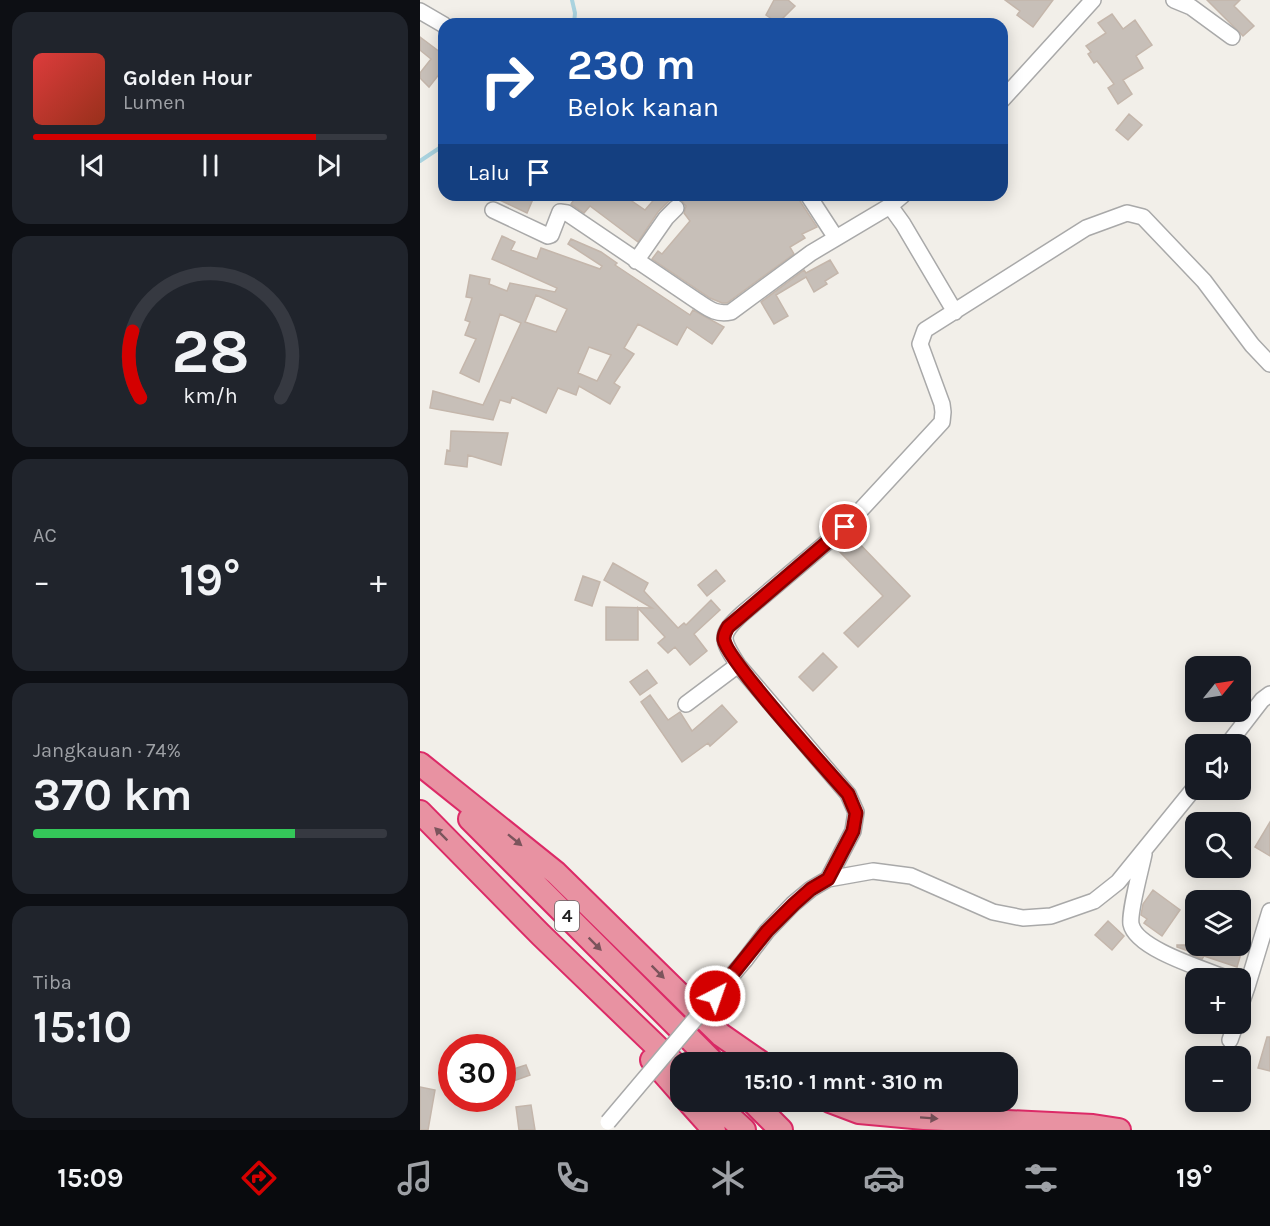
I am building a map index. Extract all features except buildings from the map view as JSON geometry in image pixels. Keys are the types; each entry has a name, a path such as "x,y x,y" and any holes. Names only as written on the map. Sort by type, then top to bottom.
{"highway":[{"path":"420,764 556,873 721,1035 746,1052"},
{"name":"4","path":"420,770 703,1052"},
{"name":"4","path":"420,812 541,935 670,1059"},
{"path":"541,935 670,1081"},
{"path":"698,1112 714,1130"},
{"path":"725,1112 744,1130"},
{"path":"763,1112 781,1130"},
{"path":"859,1112 924,1118 1094,1126 1119,1130"}],"street":[{"path":"1008,93 1093,0"},
{"path":"1174,0 1191,7 1232,37"},
{"path":"420,11 438,22"},
{"path":"812,201 836,238"},
{"path":"493,210 548,236 551,235 557,216 562,212 717,314 723,314 730,312 811,253 896,201"},
{"path":"890,206 955,312"},
{"path":"636,261 666,218 676,208"},
{"path":"828,879 853,831 856,813 848,794 738,665 724,640 724,634 728,627 845,527 942,422 942,404 920,344 925,330 1086,228 1127,213 1143,217 1204,281 1252,345 1270,364"},
{"path":"686,704 738,665"},
{"path":"1236,734 1262,700 1270,694"},
{"path":"606,1126 746,960 767,931 811,889 828,879 873,871 911,876 993,912 1023,918 1051,915 1094,901 1118,882 1185,800"},
{"path":"1144,851 1131,918 1136,934 1143,942 1158,950 1202,968"},
{"path":"1250,968 1270,911"},
{"path":"1230,1040 1232,1034"}],"waterway":[{"path":"572,0 575,18"},
{"path":"420,161 438,149"}],"route":[{"path":"715,996 767,931 811,889 828,879 853,831 856,813 848,794 738,665 724,640 728,627 845,527"}]}
